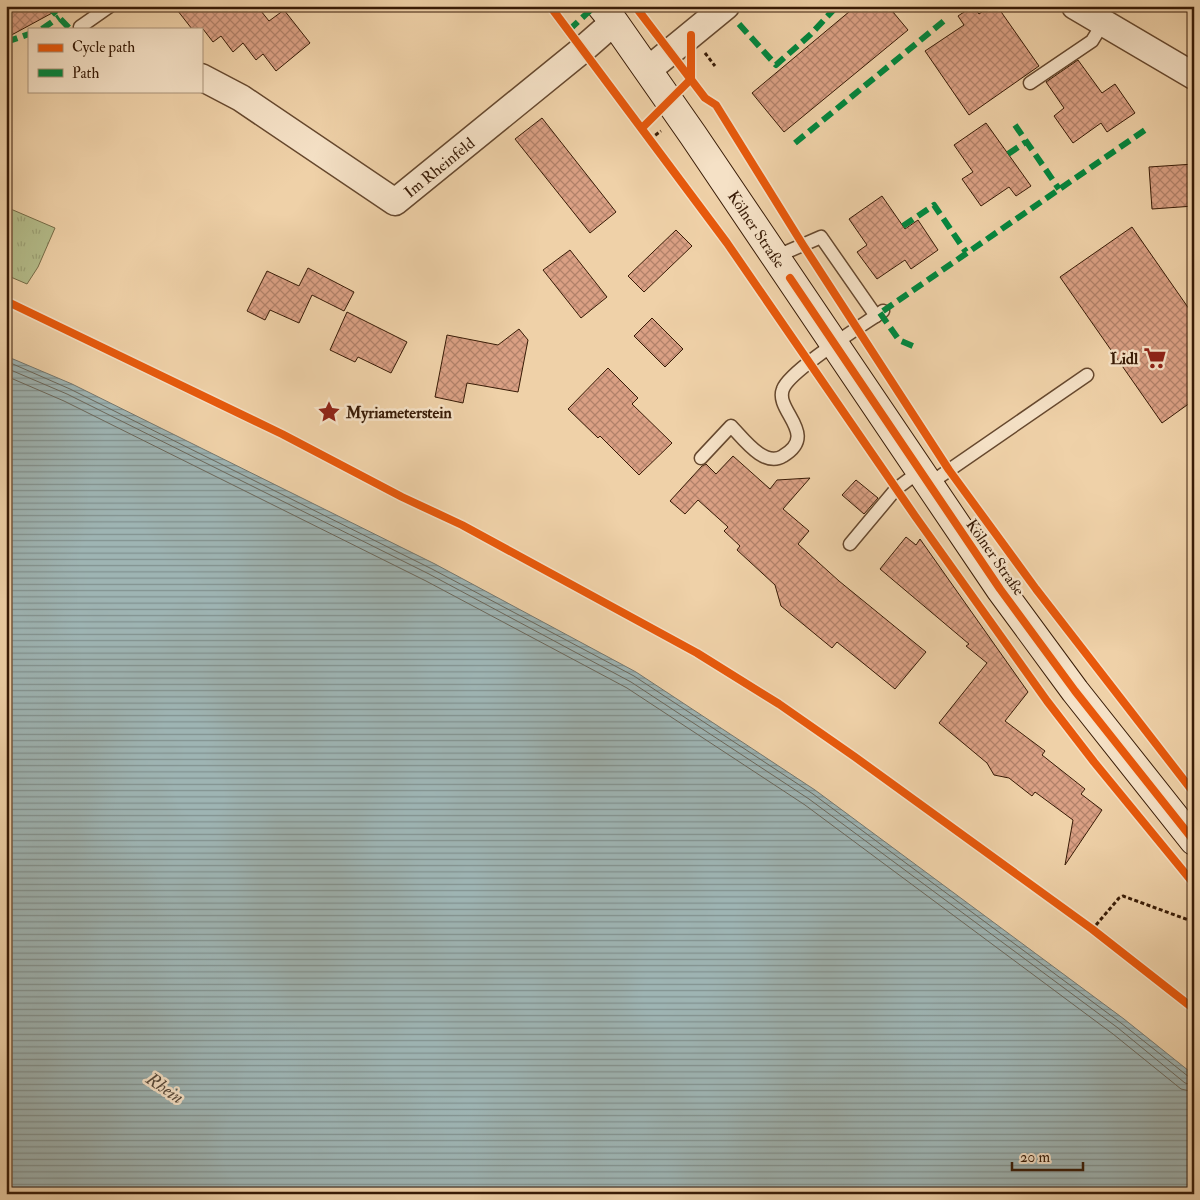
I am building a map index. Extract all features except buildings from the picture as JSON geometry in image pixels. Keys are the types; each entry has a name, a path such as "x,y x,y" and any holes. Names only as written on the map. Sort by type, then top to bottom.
{"main road":[{"name":"Kölner Straße","path":"607,14 648,70 1000,589 1075,691 1194,841"}],"street":[{"path":"648,70 726,6"},
{"path":"1076,6 1194,76"},
{"name":"Im Rheinfeld","path":"202,78 241,98 395,202 582,50 607,14"}],"lane":[{"path":"80,26 110,6"},
{"path":"1030,84 1092,41 1103,23"},
{"path":"701,458 731,426 761,455 776,459 791,450 798,436 798,429 782,402 782,389 800,368 879,314 821,237 775,256"},
{"path":"850,544 896,489 925,478 1087,375"}],"path":[{"path":"1096,924 1123,896 1194,922"}],"green space":[{"path":"6,207 55,228 38,267 27,284 6,275"}],"water":[{"name":"Rhein","path":"6,356 72,384 435,564 636,672 815,790 1124,1019 1194,1075 1194,1194 6,1194"}],"marked path":[{"path":"48,6 69,28"},
{"path":"569,30 595,6"},
{"path":"739,24 776,65 811,34 837,6"},
{"path":"43,28 59,17"},
{"path":"795,143 945,20"},
{"path":"6,42 28,34"},
{"path":"1015,125 1059,189"},
{"path":"883,311 1145,130"},
{"path":"1008,154 1026,142"},
{"path":"903,226 934,205 966,252"},
{"path":"880,313 899,340 913,346"}],"cycle path":[{"path":"550,6 727,243 915,516 1047,701 1094,762 1194,884"},
{"path":"635,6 705,98 716,105 803,245 949,470 1036,589 1194,793"},
{"path":"642,128 691,79 691,35"},
{"path":"790,278 1000,589 1075,691 1194,841"},
{"path":"6,301 282,434 402,497 462,525 697,653 779,704 855,757 1092,929 1194,1009"}],"place":[{"name":"Lidl","path":"1155,358"},
{"name":"Myriameterstein","path":"329,412"}]}
